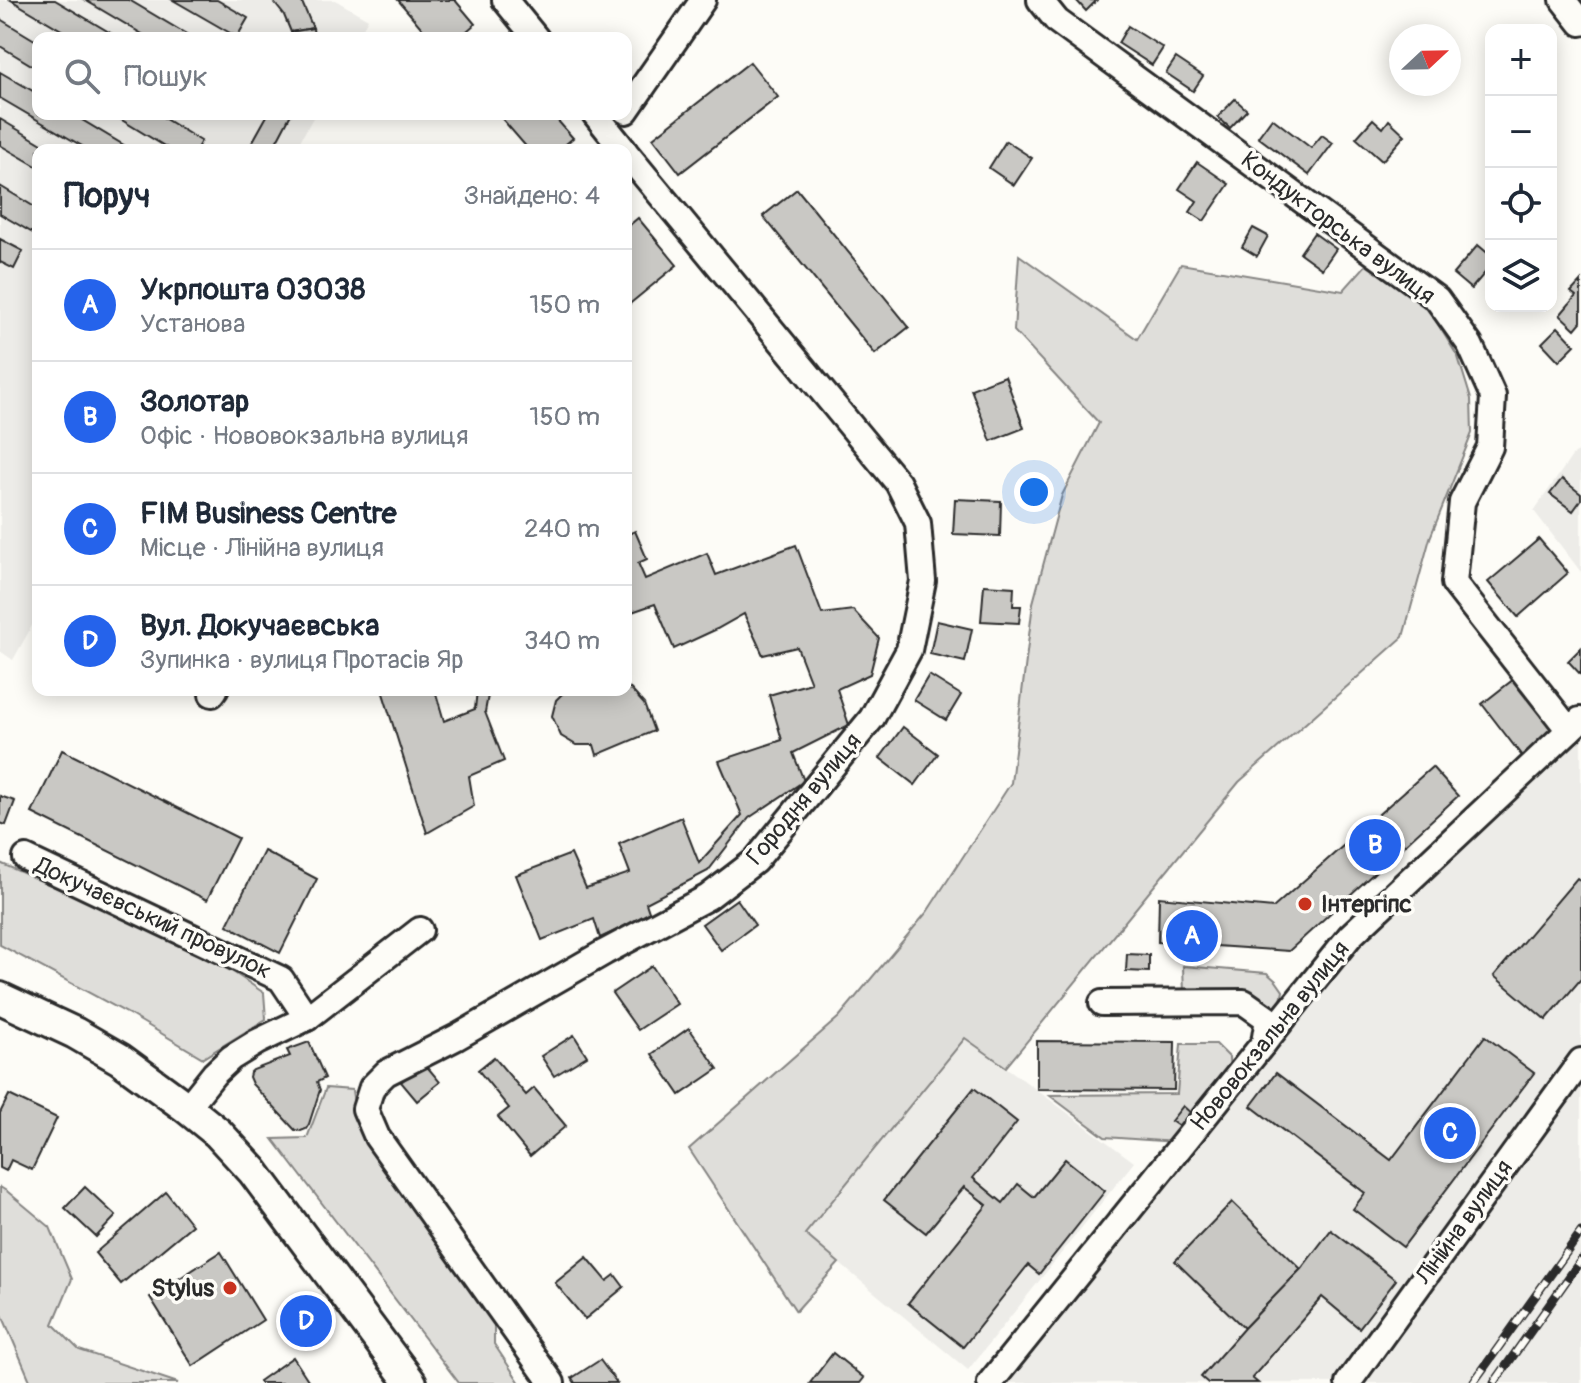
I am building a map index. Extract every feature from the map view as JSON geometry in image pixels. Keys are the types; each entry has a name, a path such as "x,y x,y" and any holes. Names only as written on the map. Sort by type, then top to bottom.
{"main road":[{"path":"0,998 75,1033 120,1059 218,1133 253,1171 411,1383"}],"street":[{"path":"505,0 531,32"},
{"path":"632,113 703,0"},
{"name":"Кондукторська вулиця","path":"1040,0 1057,21 1437,299 1470,345 1493,396 1490,447 1462,502 1454,583 1575,724"},
{"path":"1563,0 1581,23"},
{"name":"Городня вулиця","path":"602,120 618,135"},
{"name":"Городня вулиця","path":"552,1383 377,1137 365,1109 372,1087 386,1073 457,1037 708,897 755,861 872,718 909,650 923,581 918,523 898,483 632,152"},
{"name":"Нововокзальна вулиця","path":"990,1383 1350,936 1575,724"},
{"name":"Докучаєвський провулок","path":"26,858 281,979 307,1018"},
{"path":"187,1108 231,1058 307,1018 420,930"},
{"path":"1102,1003 1244,1002 1268,1019 1264,1043"},
{"name":"Лінійна вулиця","path":"1348,1383 1581,1061"}],"shaded area":[{"path":"0,0 335,0 368,19 360,32 32,32 32,120 312,120 298,144 32,144 32,626 13,660 0,651"},
{"path":"1019,255 1137,339 1181,264 1343,291 1366,265 1428,308 1458,357 1471,399 1472,433 1430,538 1403,637 1239,782 1006,1067 965,1038 805,1234 839,1263 796,1311 689,1149 839,1017 927,912 1011,783 1033,603 1062,495 1099,423 1014,331"},
{"path":"1581,450 1581,572 1534,511 1572,456"},
{"path":"1581,723 1581,1383 1009,1383 1357,949 1521,793"},
{"path":"0,863 202,951 264,993 266,1019 203,1058 0,945"},
{"path":"1183,966 1267,973 1283,991 1281,1001 1275,1009 1184,993"},
{"path":"965,1037 1134,1162 968,1370 804,1234"},
{"path":"1181,1044 1216,1044 1229,1057 1230,1074 1176,1142 1105,1137 1049,1095 1177,1094"},
{"path":"326,1088 352,1090 356,1118 494,1320 494,1344 520,1383 459,1383 273,1139 307,1138"},
{"path":"0,1187 50,1227 72,1279 53,1324 79,1350 178,1383 31,1383 0,1310"}],"building":[{"path":"11,0 55,0 109,32 65,32"},
{"path":"85,0 129,0 183,32 139,32"},
{"path":"173,0 217,0 248,18 240,32 228,32"},
{"path":"272,0 301,0 313,28 291,32 284,15"},
{"path":"398,0 455,0 475,24 466,32 425,32"},
{"path":"1076,0 1097,0 1086,11"},
{"path":"0,19 32,38 32,65 0,46"},
{"path":"1128,26 1163,48 1152,65 1118,43"},
{"path":"313,28 313,32 291,32"},
{"path":"1176,58 1203,76 1193,91 1166,73"},
{"path":"750,62 778,97 680,173 653,138"},
{"path":"0,72 32,91 32,117 0,98"},
{"path":"1235,99 1247,110 1230,128 1218,117"},
{"path":"1272,118 1311,148 1322,135 1333,143 1309,175 1258,137"},
{"path":"0,119 42,144 32,144 32,164 0,145"},
{"path":"1373,119 1383,128 1389,120 1405,135 1382,161 1356,138"},
{"path":"38,120 82,120 122,144 79,144"},
{"path":"122,120 167,120 201,141 199,144 161,144"},
{"path":"265,120 288,120 275,144 251,144"},
{"path":"503,120 557,120 573,138 566,144 524,144"},
{"path":"1006,141 1032,158 1014,185 989,168"},
{"path":"1197,162 1229,184 1204,221 1190,212 1197,201 1179,189"},
{"path":"0,186 32,205 32,233 0,214"},
{"path":"797,189 909,327 875,354 763,216"},
{"path":"638,218 677,265 632,302 632,223"},
{"path":"1253,228 1268,236 1257,256 1242,247"},
{"path":"1314,233 1336,249 1322,269 1300,253"},
{"path":"0,239 23,251 14,269 0,262"},
{"path":"1478,245 1485,251 1485,273 1471,289 1453,274"},
{"path":"1581,281 1581,322 1575,329 1560,315 1576,296 1571,292"},
{"path":"1558,327 1575,345 1559,361 1542,343"},
{"path":"1005,376 1024,428 991,441 971,389"},
{"path":"1562,479 1581,494 1581,500 1573,511 1550,494"},
{"path":"955,499 1001,501 1000,536 953,534"},
{"path":"635,531 647,559 638,563 645,579 707,553 716,575 796,545 822,614 853,610 879,638 870,674 837,689 849,725 793,753 804,781 749,818 708,871 646,903 650,915 600,938 594,919 542,940 516,875 571,854 586,888 630,873 619,844 681,817 699,863 742,815 719,761 782,740 769,695 811,683 797,647 763,655 744,614 674,649 655,604 632,612 632,532"},
{"path":"1539,539 1568,573 1518,617 1488,582"},
{"path":"984,585 1014,587 1013,606 1021,606 1019,623 981,621"},
{"path":"937,621 972,629 965,662 930,654"},
{"path":"1581,648 1581,675 1568,661"},
{"path":"929,675 961,695 946,720 914,700"},
{"path":"1514,679 1554,731 1522,756 1482,704"},
{"path":"632,691 644,704 654,731 597,755 594,745 576,745 561,736 552,716 560,696 632,696"},
{"path":"384,696 437,696 444,721 475,709 476,696 488,696 485,712 504,761 469,776 474,806 427,833"},
{"path":"903,727 938,754 915,785 880,758"},
{"path":"62,750 238,838 207,900 32,813"},
{"path":"1432,767 1458,796 1289,951 1158,942 1159,897 1273,908"},
{"path":"0,796 15,801 6,825 0,823"},
{"path":"264,851 317,879 280,953 227,925"},
{"path":"1577,878 1581,881 1581,979 1546,1020 1494,976"},
{"path":"737,899 755,925 721,950 702,924"},
{"path":"1127,954 1149,955 1149,972 1126,971"},
{"path":"652,966 677,1004 638,1030 612,993"},
{"path":"689,1028 718,1069 680,1095 652,1054"},
{"path":"574,1035 587,1056 554,1076 541,1056"},
{"path":"1485,1036 1534,1073 1403,1247 1353,1209 1365,1193 1251,1106 1276,1073 1391,1160"},
{"path":"1037,1041 1175,1042 1174,1090 1037,1089"},
{"path":"309,1042 325,1078 317,1082 320,1090 309,1124 301,1131 295,1130 249,1077 253,1070 290,1056 287,1050"},
{"path":"494,1057 526,1095 534,1088 566,1126 530,1156 498,1117 509,1108 478,1070"},
{"path":"424,1063 440,1082 417,1101 401,1082"},
{"path":"974,1088 1017,1122 973,1178 1003,1203 1018,1184 1034,1197 1065,1159 1105,1191 1039,1274 1028,1265 963,1347 908,1303 987,1205 964,1187 926,1233 884,1200"},
{"path":"9,1095 57,1118 32,1170 11,1160 6,1171 0,1168 0,1113"},
{"path":"1183,1106 1192,1114 1181,1128 1171,1121"},
{"path":"85,1187 116,1216 96,1237 65,1208"},
{"path":"166,1192 192,1225 121,1284 95,1253"},
{"path":"1232,1202 1301,1269 1244,1328 1175,1261"},
{"path":"1331,1230 1396,1280 1359,1328 1322,1297 1252,1378 1258,1383 1208,1383 1201,1377 1301,1269"},
{"path":"221,1252 263,1320 193,1366 150,1297"},
{"path":"587,1257 607,1281 615,1275 624,1287 585,1319 555,1283"},
{"path":"833,1353 864,1378 860,1383 810,1383"},
{"path":"293,1357 310,1383 260,1383 259,1381"},
{"path":"600,1360 617,1383 575,1383 572,1378"}],"railway":[{"path":"1473,1383 1581,1232"},
{"path":"1494,1383 1581,1260"}],"place":[{"name":"Золотар","path":"1375,845"},
{"name":"Інтергіпс","path":"1305,904"},
{"name":"Укрпошта 03038","path":"1192,936"},
{"name":"FIM Business Centre","path":"1450,1133"},
{"name":"Stylus","path":"230,1288"},
{"name":"Вул. Докучаєвська","path":"306,1321"}]}
